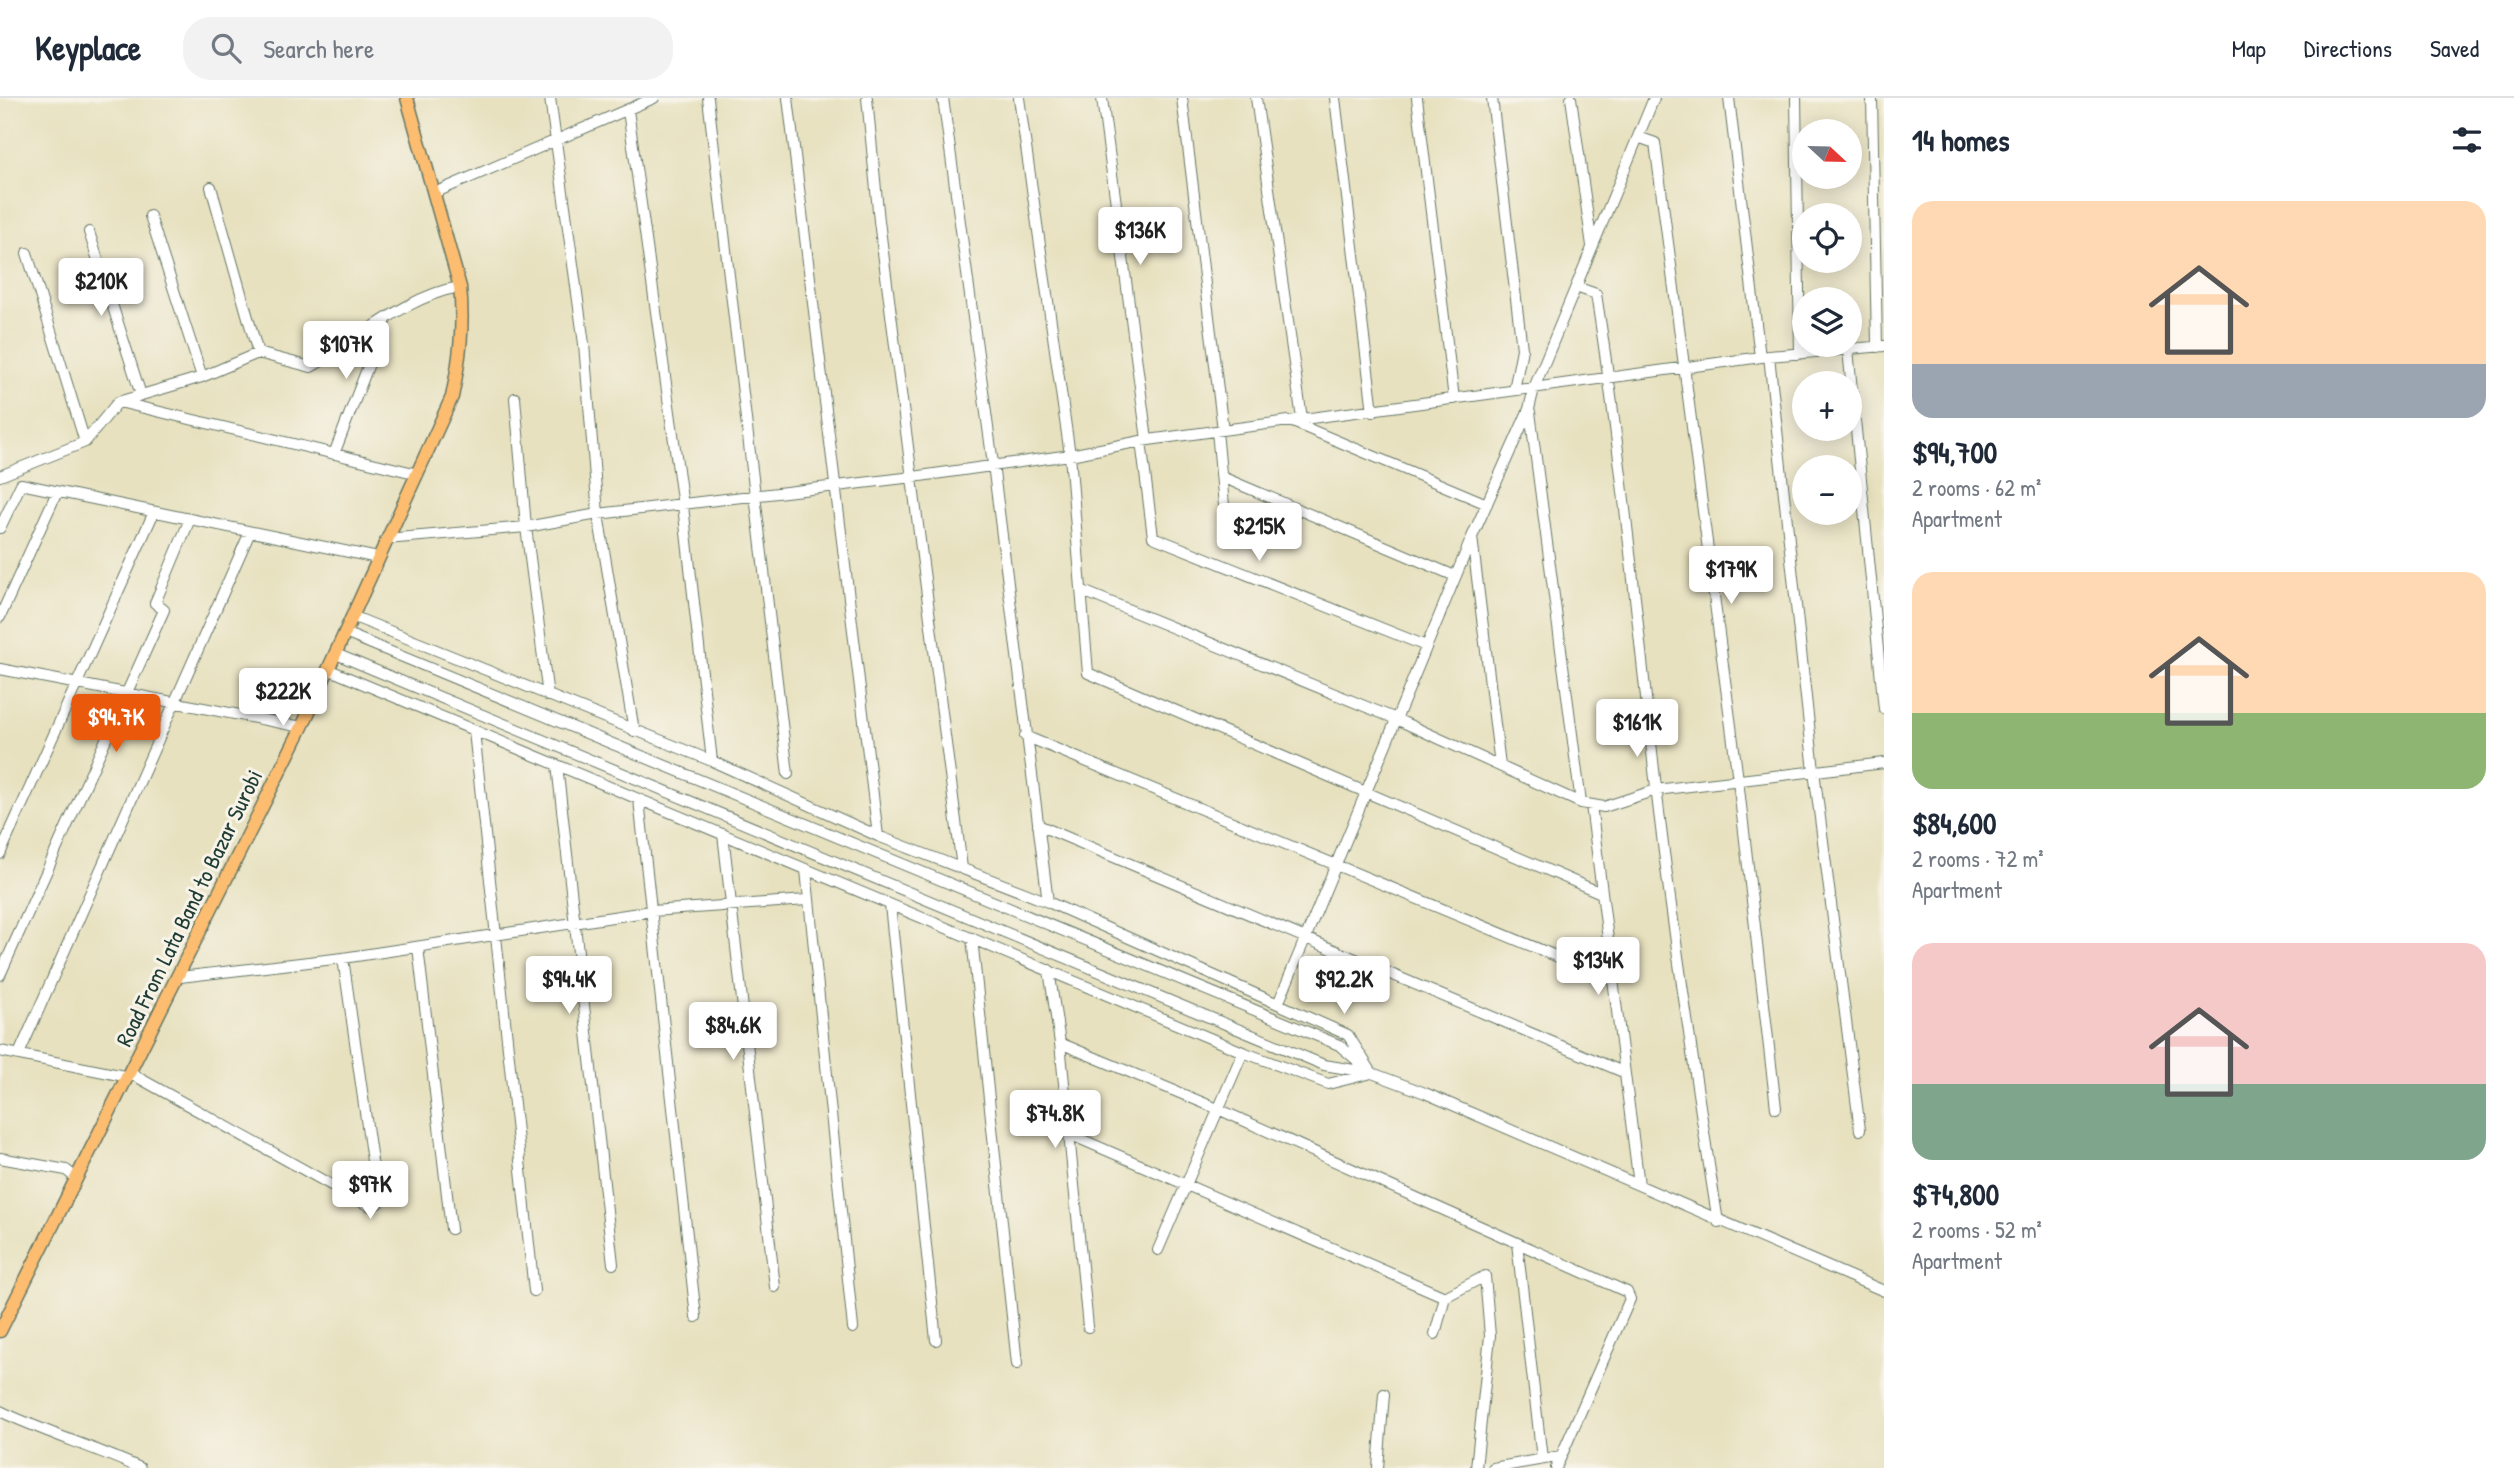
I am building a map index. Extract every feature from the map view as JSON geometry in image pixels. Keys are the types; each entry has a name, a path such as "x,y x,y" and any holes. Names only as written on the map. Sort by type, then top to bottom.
{"main road":[{"name":"Road From Lata Band to Bazar Surobi","path":"0,1331 180,977 330,670 386,539 452,397 460,357 463,313 460,287 407,98"}],"street":[{"path":"550,98 584,344 598,514 634,731"},
{"path":"434,194 654,98"},
{"path":"708,98 788,774"},
{"path":"788,98 878,836"},
{"path":"867,98 879,222 962,867"},
{"path":"943,98 993,464 1025,736 1048,902"},
{"path":"1019,98 1070,455 1088,673 1601,893"},
{"path":"1102,98 1144,440 1153,537 1426,646"},
{"path":"1182,98 1220,430 1225,516"},
{"path":"1256,98 1302,419"},
{"path":"1335,98 1373,412"},
{"path":"1418,98 1454,398"},
{"path":"1492,98 1522,349 1514,390"},
{"path":"1571,98 1592,247"},
{"path":"1278,1004 1455,576 1529,409 1534,388 1654,98"},
{"path":"1729,98 1764,357 1860,1130"},
{"path":"1796,98 1799,287"},
{"path":"1862,349 1881,347 1872,98"},
{"path":"628,110 683,506 712,761"},
{"path":"1872,122 1884,127"},
{"path":"1638,137 1655,144 1738,780 1776,1108"},
{"path":"211,187 258,353"},
{"path":"150,216 202,376"},
{"path":"89,232 141,395"},
{"path":"27,253 85,442"},
{"path":"0,475 85,442 118,402 202,376 258,353 311,368 386,320 445,289 460,287"},
{"path":"1576,287 1596,294 1609,377 1656,790 1690,1047 1718,1222"},
{"path":"334,454 386,320"},
{"path":"386,539 526,527 598,514 913,477 1070,455 1144,440 1373,412 1454,398 1792,355"},
{"path":"1849,357 1884,709"},
{"path":"515,398 526,527 548,696"},
{"path":"118,402 418,474"},
{"path":"1529,409 1601,893 1639,1185"},
{"path":"1289,421 1487,504"},
{"path":"1222,477 1455,576"},
{"path":"0,528 21,484 378,558"},
{"path":"0,617 57,492"},
{"path":"0,854 155,512"},
{"path":"0,975 164,610 155,603 190,519"},
{"path":"19,1054 250,532"},
{"path":"1472,537 1500,765"},
{"path":"1083,591 1396,719 1586,804 1604,807 1656,790 1884,763"},
{"path":"352,616 712,761 878,836 1048,902 1348,1035 1372,1073"},
{"path":"345,633 1339,1045 1372,1073"},
{"path":"337,654 1324,1065 1372,1073 1473,1112 1718,1222 1884,1292"},
{"path":"0,669 302,727"},
{"path":"330,670 1243,1052 1328,1084 1372,1073"},
{"path":"474,731 534,1291"},
{"path":"1025,736 1611,979"},
{"path":"556,765 612,1264"},
{"path":"639,800 696,1317"},
{"path":"1038,825 1623,1072"},
{"path":"723,834 775,1287"},
{"path":"806,870 853,1328"},
{"path":"180,977 343,958 652,911 807,900"},
{"path":"890,905 936,1340"},
{"path":"972,939 1017,1364"},
{"path":"418,947 451,1229"},
{"path":"0,1051 129,1075 370,1206 378,1203 343,958"},
{"path":"1049,970 1060,1042 1088,1327"},
{"path":"1060,1042 1218,1109 1627,1292 1630,1299 1556,1468"},
{"path":"1158,1250 1243,1052"},
{"path":"1069,1134 1186,1182 1445,1297"},
{"path":"0,1158 66,1170 76,1178"},
{"path":"1517,1243 1542,1460"},
{"path":"1435,1334 1445,1297 1485,1276 1488,1280 1490,1336 1476,1468"},
{"path":"1378,1468 1384,1394"},
{"path":"0,1411 119,1464 141,1468"},
{"path":"1493,1468 1561,1456"}]}
